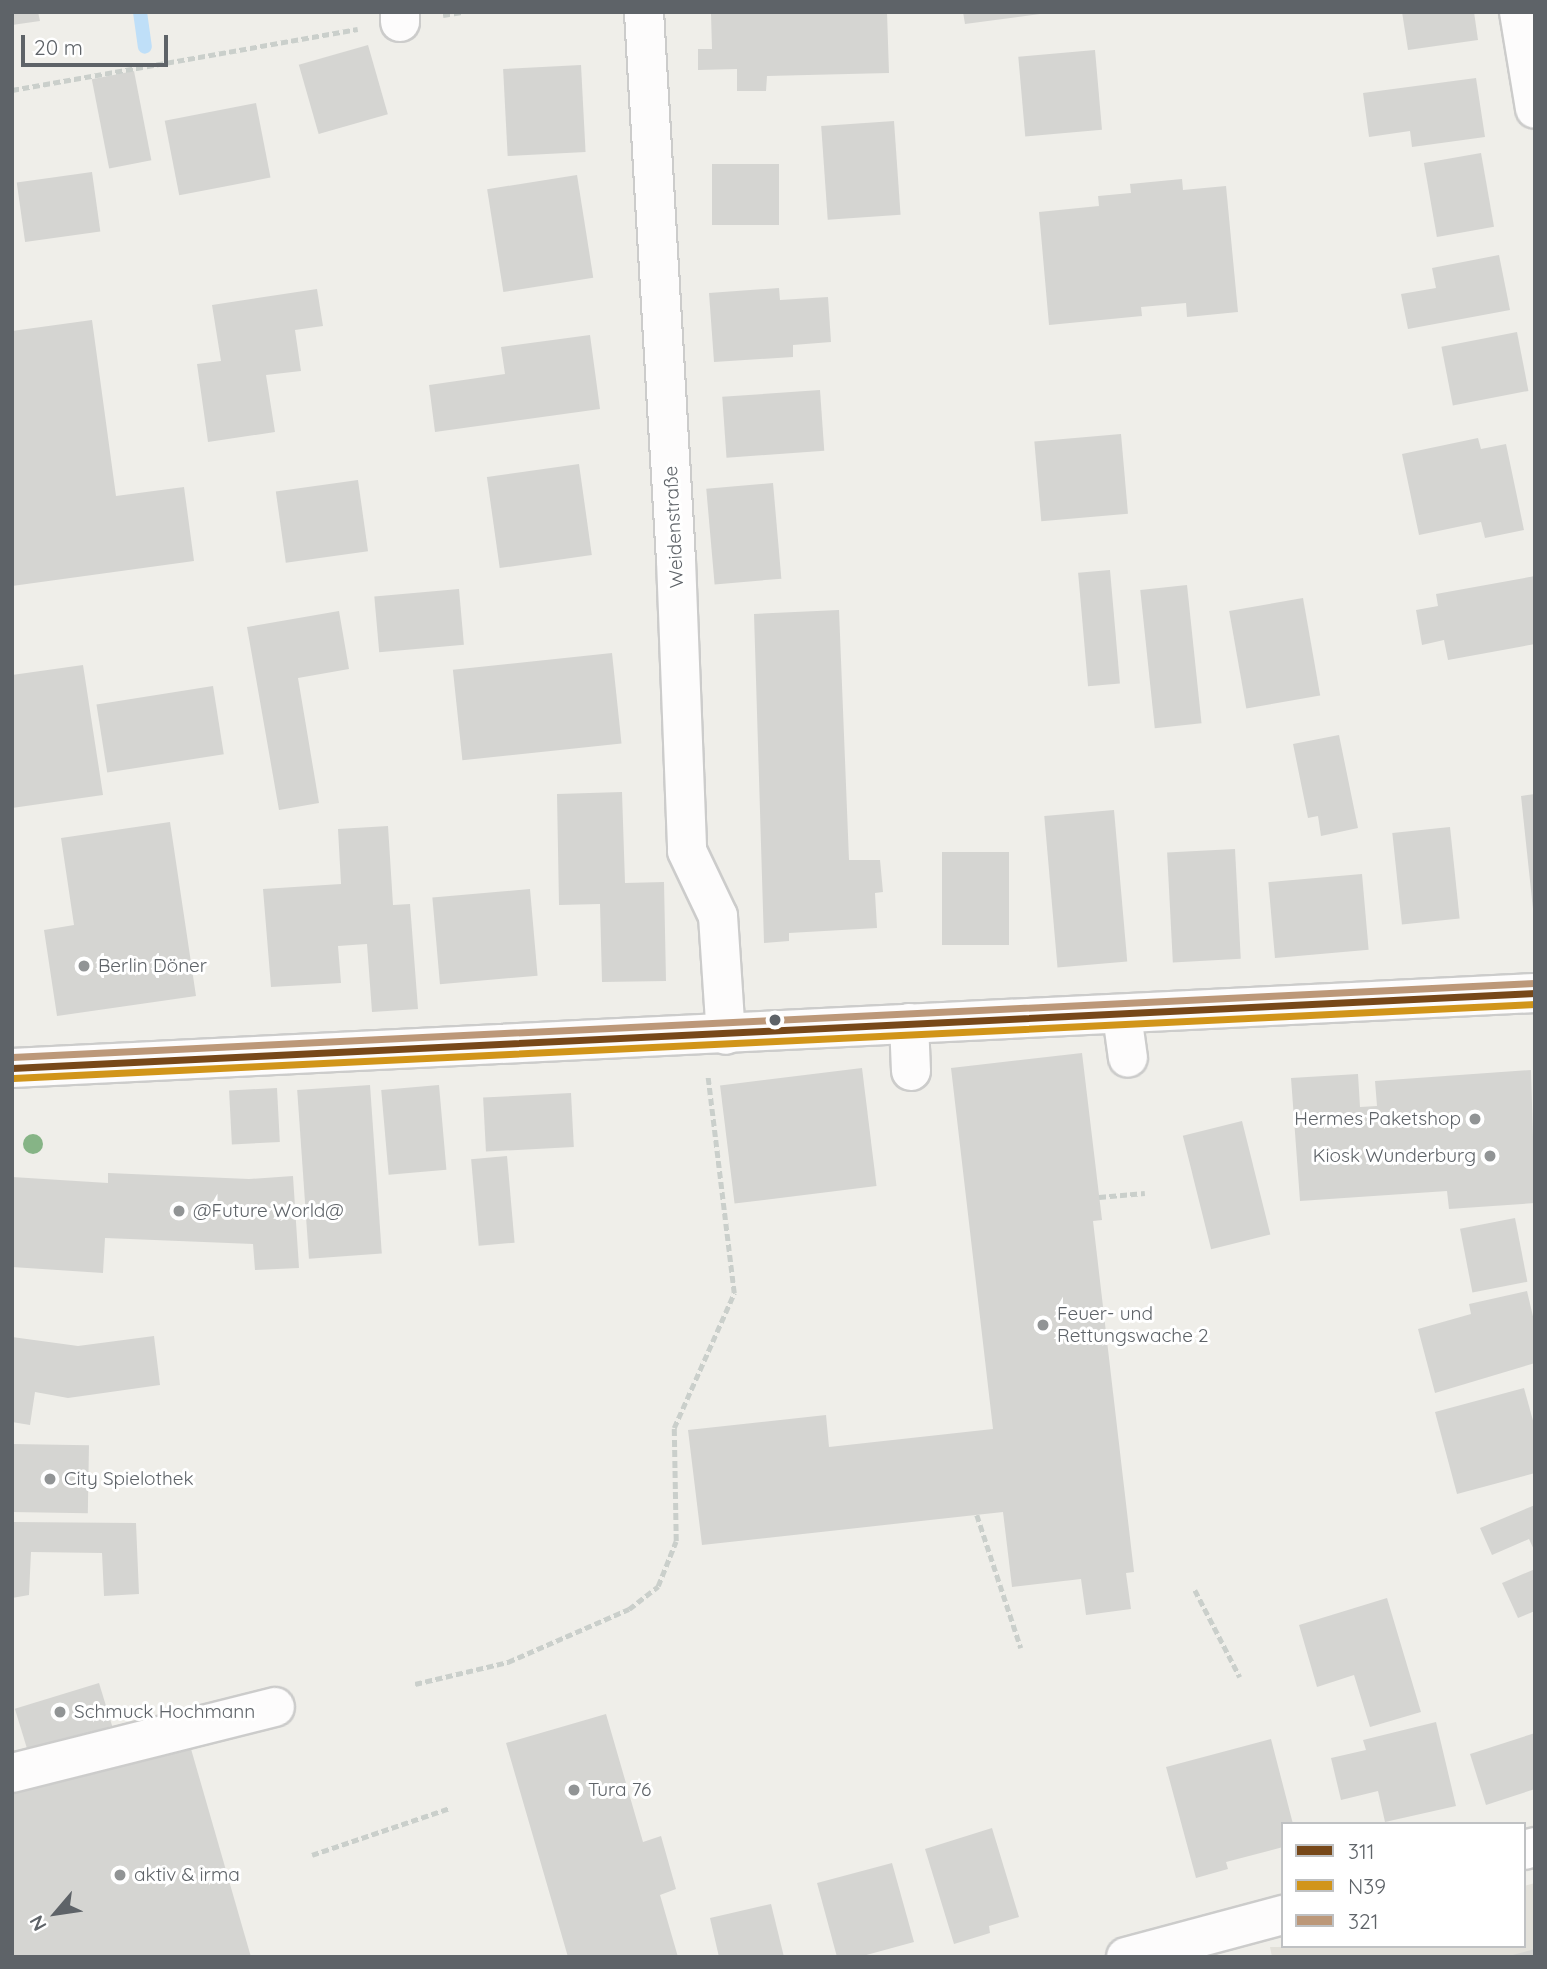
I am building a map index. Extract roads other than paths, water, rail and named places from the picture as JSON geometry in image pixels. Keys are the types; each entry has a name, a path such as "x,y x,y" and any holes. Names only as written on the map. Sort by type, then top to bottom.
{"street":[{"name":"Weidenstraße","path":"644,12 676,560 687,851 718,916 714,1036"},
{"path":"1519,12 1535,109"},
{"path":"12,1069 1535,993"},
{"path":"1122,1015 1128,1058"},
{"path":"909,1023 911,1071"},
{"path":"12,1773 275,1707"},
{"path":"1126,1957 1281,1916"}],"waterway":[{"path":"140,12 145,47"}],"place":[{"name":"Berlin Döner","path":"84,966"},
{"name":"Hermes Paketshop","path":"1475,1119"},
{"name":"Kiosk Wunderburg","path":"1490,1156"},
{"name":"@Future World@","path":"179,1211"},
{"name":"Feuer- und Rettungswache 2","path":"1043,1325"},
{"name":"City Spielothek","path":"50,1479"},
{"name":"Schmuck Hochmann","path":"60,1712"},
{"name":"Tura 76","path":"574,1790"},
{"name":"aktiv & irma","path":"120,1875"}]}
